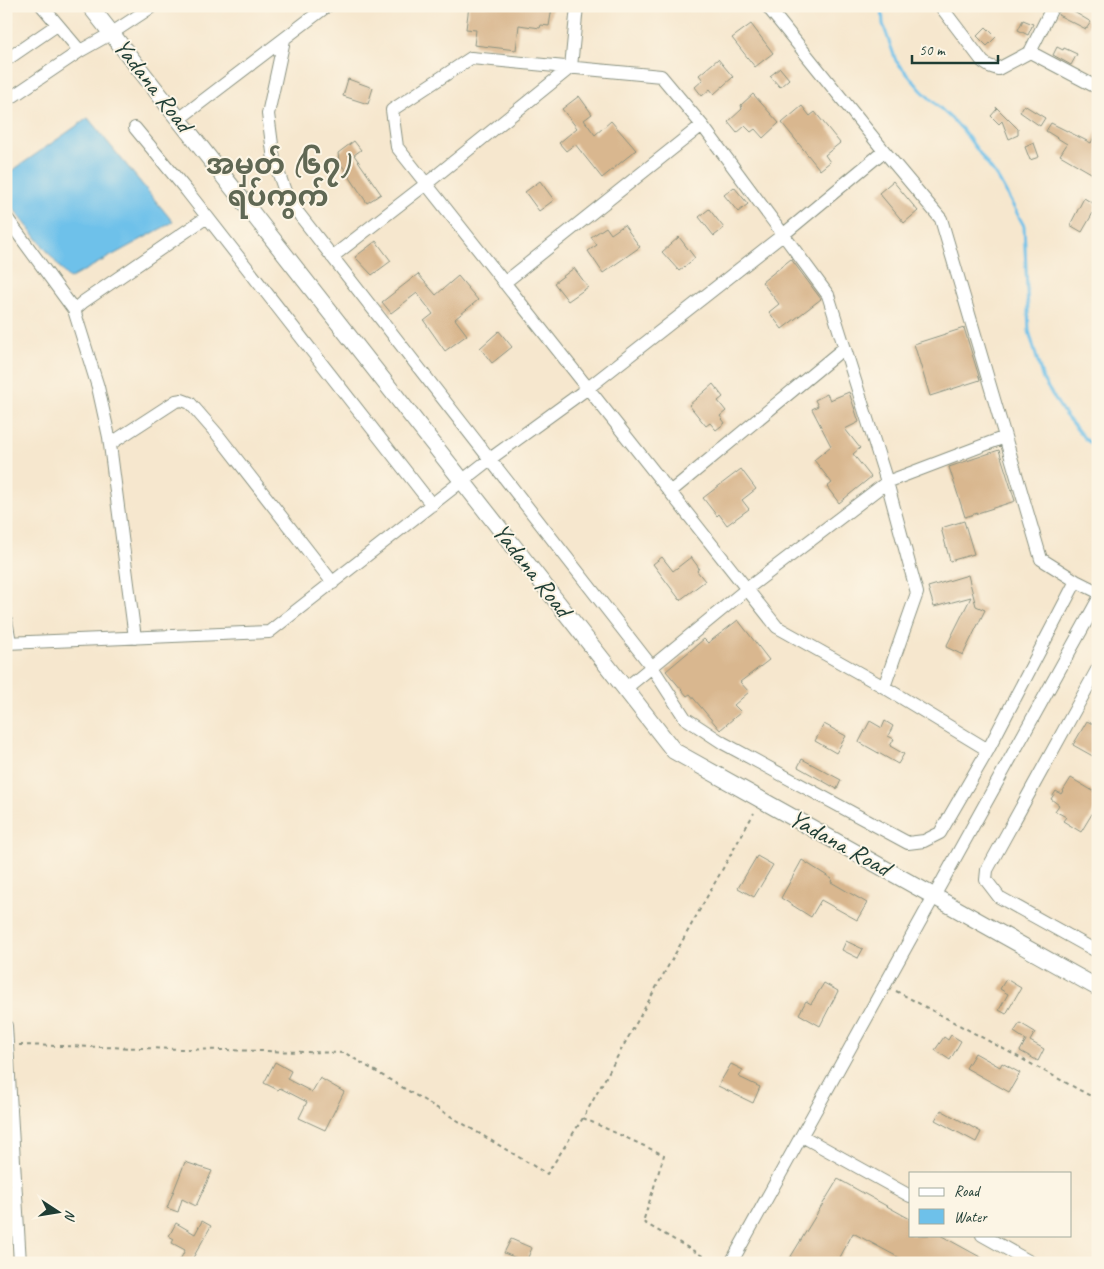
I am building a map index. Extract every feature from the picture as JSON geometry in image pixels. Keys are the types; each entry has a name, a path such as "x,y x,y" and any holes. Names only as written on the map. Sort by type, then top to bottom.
{"main road":[{"name":"Yadana Road","path":"90,6 674,751 1098,988"}],"street":[{"path":"42,6 80,51"},
{"path":"6,101 80,51 153,6"},
{"path":"179,119 327,6"},
{"path":"332,257 571,67 578,6"},
{"path":"768,6 941,219 1042,559 1076,581 1098,592"},
{"path":"942,8 983,62 998,69 1030,52 1053,6"},
{"path":"6,60 57,25"},
{"path":"284,40 268,114 274,160 288,200 652,667 685,718 723,743 908,843 924,841 940,833 988,750 1076,581"},
{"path":"1030,52 1098,88"},
{"path":"884,687 917,593 887,482 828,295 702,126 661,76 471,58 392,110 397,147 777,627 884,687 988,750"},
{"path":"504,283 702,126"},
{"path":"136,128 432,505"},
{"path":"6,620 8,642 269,632 490,459 588,388 784,234 884,151"},
{"path":"6,217 74,310 98,387 110,444 135,638"},
{"path":"74,310 207,217"},
{"path":"670,492 844,348"},
{"path":"110,444 176,401 182,400 190,403 218,434 333,583"},
{"path":"626,688 748,588 887,482 1005,437"},
{"path":"731,1263 1098,600"},
{"path":"1098,668 987,870 986,880 999,897 1098,952"},
{"path":"6,1026 20,1263"},
{"path":"802,1136 909,1195"},
{"path":"984,1236 1032,1263"}],"path":[{"path":"7,1045 345,1053 547,1174 583,1118 762,799"},
{"path":"886,985 1098,1100"},
{"path":"583,1118 664,1155 642,1222 715,1263"}],"water":[{"path":"88,118 173,222 69,279 6,199 6,175"}],"building":[{"path":"469,6 539,6 552,8 549,26 541,25 540,28 519,25 516,50 474,45 476,30 466,29"},
{"path":"1061,6 1091,22 1086,29 1058,15"},
{"path":"1023,20 1033,24 1028,35 1018,30"},
{"path":"751,24 773,53 755,67 732,38"},
{"path":"986,27 996,37 987,46 977,36"},
{"path":"1057,47 1077,54 1071,65 1053,55"},
{"path":"718,59 733,77 714,94 710,89 702,96 695,87 703,80 699,75"},
{"path":"780,68 789,79 780,87 770,76"},
{"path":"348,79 373,88 368,104 343,96"},
{"path":"753,94 779,123 763,138 755,129 751,132 745,126 737,133 728,122 742,109 741,105"},
{"path":"579,96 592,114 584,120 595,135 611,121 636,150 602,178 575,144 566,151 559,143 577,128 562,109"},
{"path":"1024,105 1045,118 1040,126 1020,112"},
{"path":"802,106 810,116 815,112 840,143 825,155 830,162 820,170 782,123"},
{"path":"996,107 1018,129 1018,135 1009,139 1002,121 999,124 991,116 997,109"},
{"path":"1051,123 1091,143 1098,129 1098,177 1060,155 1067,144 1046,131"},
{"path":"354,141 361,150 354,155 381,194 367,203 339,161 338,153"},
{"path":"1034,143 1039,157 1030,160 1025,147"},
{"path":"540,181 554,200 539,211 525,192"},
{"path":"893,181 918,211 904,223 879,193"},
{"path":"734,187 748,204 738,212 724,195"},
{"path":"1084,198 1097,206 1082,232 1070,225"},
{"path":"709,209 724,228 714,236 699,217"},
{"path":"624,225 640,247 603,273 588,251 597,245 591,237 606,227 611,234"},
{"path":"679,237 695,258 679,271 662,252"},
{"path":"376,241 391,261 372,275 355,257"},
{"path":"791,259 821,299 782,329 769,312 779,304 762,282"},
{"path":"574,268 588,287 568,301 554,283"},
{"path":"418,274 436,295 458,276 478,300 455,319 467,335 445,351 424,321 433,314 417,293 391,313 382,302"},
{"path":"964,328 980,380 930,396 914,344"},
{"path":"499,331 512,347 492,363 480,348"},
{"path":"713,384 723,397 718,401 726,411 720,416 725,423 716,430 710,423 706,426 689,405"},
{"path":"849,392 859,422 845,429 860,448 853,454 871,477 839,503 827,487 832,483 814,460 831,446 812,409 818,406 815,400 827,394 830,400"},
{"path":"999,450 1015,501 965,517 949,467"},
{"path":"741,469 756,489 742,500 749,509 727,525 703,498"},
{"path":"964,521 974,554 950,561 941,528"},
{"path":"662,557 673,571 691,557 699,568 697,571 705,581 680,600 653,564"},
{"path":"968,575 976,606 985,610 963,655 946,647 971,597 934,607 928,587"},
{"path":"738,620 769,660 740,682 749,692 734,705 741,712 720,730 690,694 687,696 666,671 704,639 708,643"},
{"path":"870,721 882,728 885,721 893,726 888,736 894,739 890,746 904,754 898,764 859,742"},
{"path":"1087,721 1098,727 1098,759 1073,745"},
{"path":"824,724 846,736 836,753 815,741"},
{"path":"802,759 841,780 837,789 798,767"},
{"path":"1071,778 1098,794 1098,804 1081,832 1063,821 1066,817 1055,811 1059,805 1051,799 1056,791 1061,794"},
{"path":"757,856 773,865 754,897 738,888"},
{"path":"802,860 832,879 831,882 867,903 857,920 821,900 811,917 781,898"},
{"path":"846,941 863,949 858,958 842,950"},
{"path":"1006,979 1021,988 1006,1014 999,1010 1008,994 1000,989"},
{"path":"824,983 838,991 820,1026 799,1014 806,1001 811,1004"},
{"path":"1020,1023 1035,1032 1030,1041 1044,1049 1038,1061 1020,1051 1026,1040 1014,1032"},
{"path":"951,1035 961,1041 950,1060 935,1050 944,1037 948,1040"},
{"path":"975,1053 1000,1067 1002,1063 1020,1073 1009,1092 966,1068"},
{"path":"275,1062 291,1071 287,1079 312,1092 320,1078 344,1092 325,1130 299,1118 307,1102 280,1088 278,1090 264,1083"},
{"path":"731,1064 743,1070 739,1077 760,1087 753,1103 718,1086"},
{"path":"941,1110 981,1132 976,1142 935,1120"},
{"path":"185,1162 212,1171 196,1206 182,1199 178,1212 167,1208"},
{"path":"838,1179 909,1218 909,1236 942,1236 991,1263 909,1263 853,1233 837,1263 787,1263"},
{"path":"202,1221 211,1226 190,1263 186,1263 180,1260 185,1250 172,1243 174,1239 169,1236 176,1223 195,1234"},
{"path":"511,1239 532,1248 526,1262 504,1253"}],"waterway":[{"path":"882,6 883,24 896,61 922,91 962,129 999,180 1024,226 1029,331 1043,380 1065,415 1085,439 1098,448"}],"district":[{"name":"အမှတ် (၆၇) ရပ်ကွက်","path":"278,180"}]}
